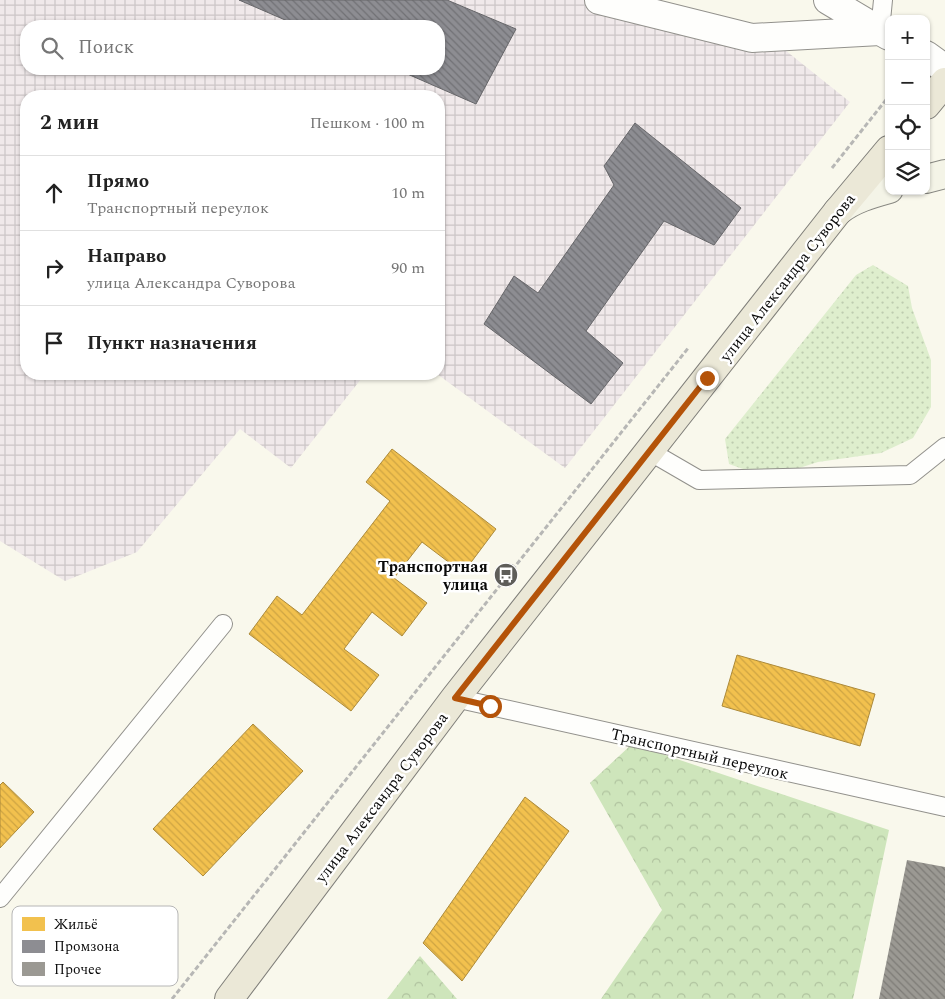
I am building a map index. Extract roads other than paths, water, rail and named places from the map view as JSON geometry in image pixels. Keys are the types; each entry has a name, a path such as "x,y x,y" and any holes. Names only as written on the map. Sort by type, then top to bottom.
{"main road":[{"path":"930,100 945,82"},
{"name":"улица Александра Суворова","path":"229,999 455,698 838,211 885,155"},
{"path":"930,178 945,174"},
{"path":"838,211 846,204 861,197 885,190"}],"street":[{"path":"600,0 752,38 884,34"},
{"path":"828,0 884,34"},
{"path":"930,58 945,69"}],"lane":[{"path":"883,0 884,34"},
{"path":"650,451 699,480 910,475 945,447"},
{"path":"0,898 223,624"},
{"name":"Транспортный переулок","path":"455,698 944,807"}],"place":[{"name":"Транспортная улица","path":"506,575"}]}
